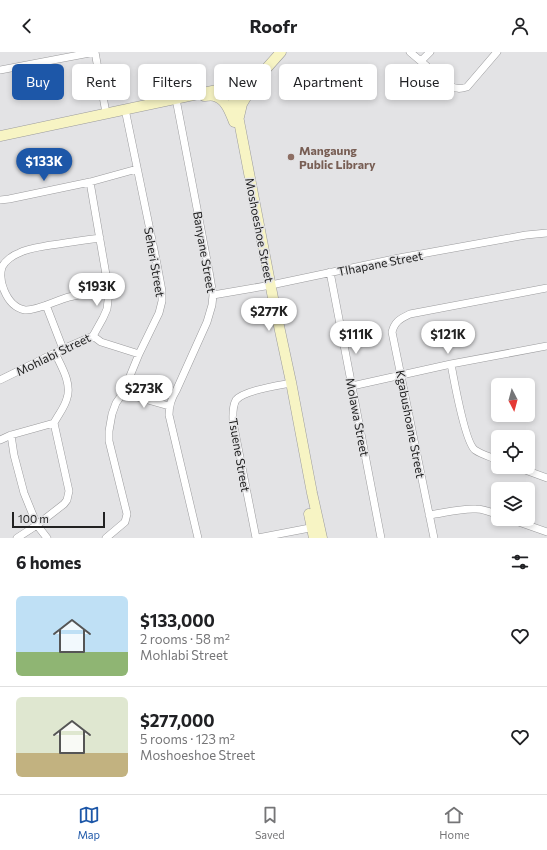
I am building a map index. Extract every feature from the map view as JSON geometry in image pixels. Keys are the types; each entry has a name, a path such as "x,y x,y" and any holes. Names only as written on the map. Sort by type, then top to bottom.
{"street":[{"path":"0,70 95,52 106,113"},
{"path":"270,64 281,52"},
{"path":"410,52 455,89 467,87 497,52"},
{"path":"422,62 430,52"},
{"path":"206,96 214,96 221,99 228,107 236,121"},
{"path":"0,136 171,100"},
{"name":"Banyane Street","path":"169,406 207,322 213,295 176,100"},
{"name":"Moshoeshoe Street","path":"232,100 268,286 305,494 316,527 322,538"},
{"path":"236,121 244,100"},
{"name":"Seheri Street","path":"106,538 125,522 127,514 109,441 112,414 159,313 162,301 162,291 157,264 125,109"},
{"path":"0,200 90,182 137,169"},
{"name":"Mohlabi Street","path":"0,380 93,336 103,318 107,309 108,292 90,182"},
{"name":"Tlhapane Street","path":"213,295 268,286 407,257 526,235 547,233"},
{"path":"100,238 36,248 19,253 9,259 2,267 0,280 7,297 12,304 25,310 30,310 70,296 108,292"},
{"name":"Molawa Street","path":"330,272 381,538"},
{"name":"Moshoeshoe Street","path":"268,286 291,382 312,493 316,527 314,538"},
{"name":"Kgabushoane Street","path":"434,538 392,332 395,323 410,314 547,288"},
{"path":"46,305 63,349"},
{"path":"93,336 101,342 139,354"},
{"path":"352,386 451,364 547,346"},
{"path":"0,440 54,423 68,397 66,377 55,353"},
{"path":"451,364 469,441 475,450 491,458"},
{"name":"Tsuene Street","path":"257,538 233,422 233,408 237,399 242,395 256,390 286,384"},
{"path":"123,393 169,406 169,415 198,538"},
{"path":"17,538 37,525 67,500 69,491 54,423"},
{"path":"11,436 22,486 29,506 37,525 47,538"},
{"path":"535,474 547,478"},
{"path":"429,515 457,510 477,509 491,512"},
{"path":"530,526 547,532"},
{"path":"257,538 316,527"}],"place":[{"name":"Mangaung Public Library","path":"291,157"}]}
